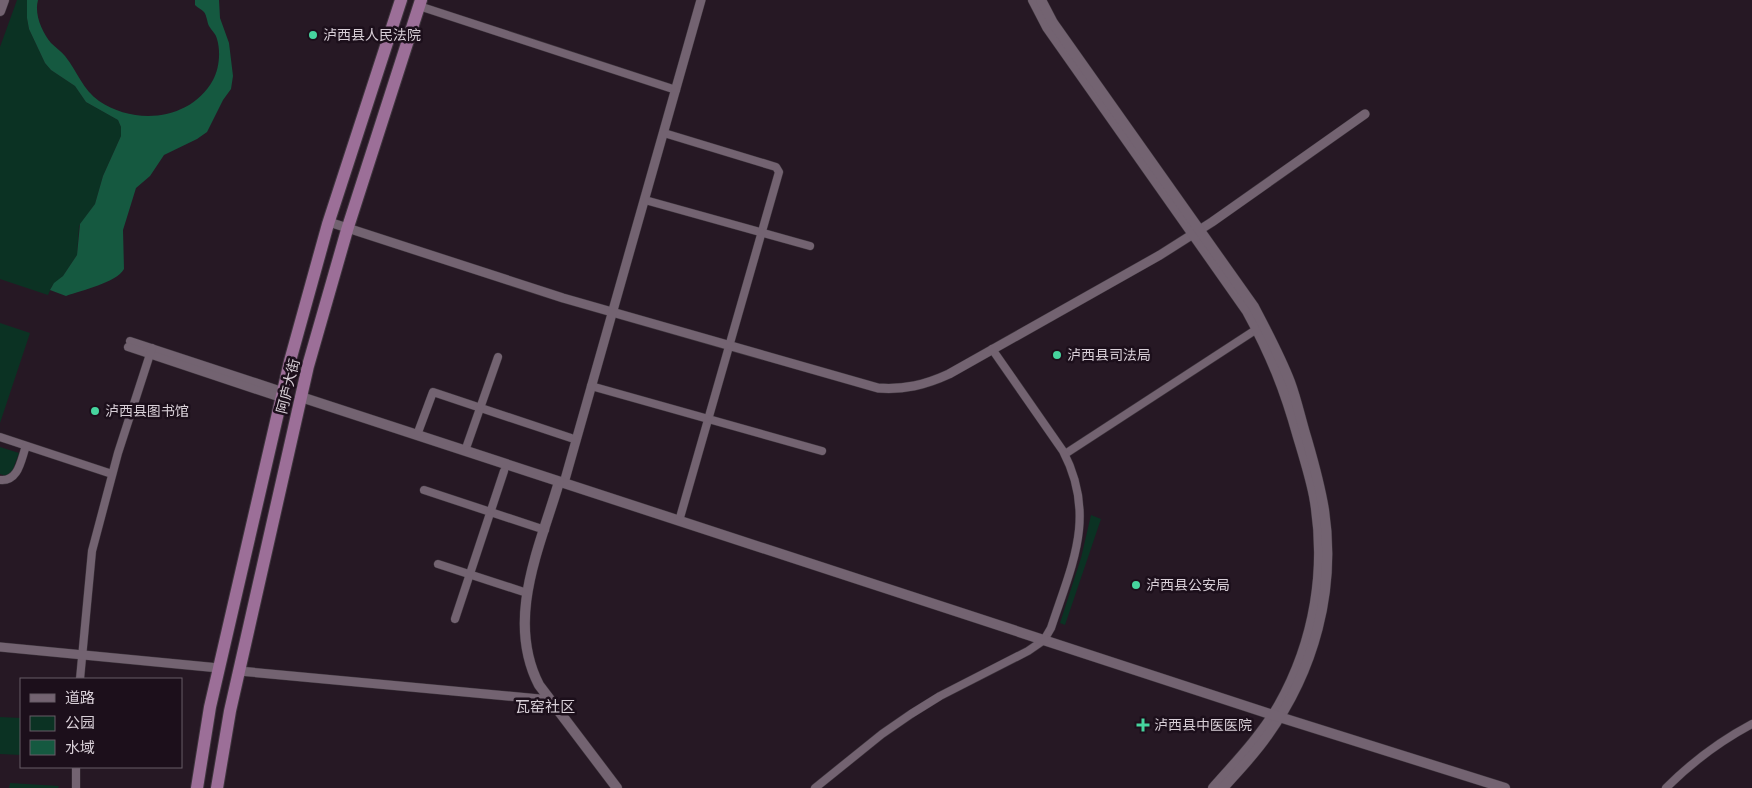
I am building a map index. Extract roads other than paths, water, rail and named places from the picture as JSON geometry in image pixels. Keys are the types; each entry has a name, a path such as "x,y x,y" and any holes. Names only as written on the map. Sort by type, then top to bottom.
{"highway":[{"name":"阿庐大街","path":"197,788 206,727 281,394 329,222 401,0"},
{"name":"阿庐大街","path":"217,788 225,733 300,400 348,228 420,3"}],"main road":[{"path":"0,11 4,0"},
{"path":"1033,0 1047,27 1196,232"},
{"path":"1041,0 1053,23 1260,327 1283,387 1310,478 1317,513 1320,552 1318,585 1308,636 1293,678 1275,719 1256,751 1223,788"},
{"path":"300,400 417,435 561,486 1484,788"},
{"path":"300,400 504,471 679,521 1041,642"},
{"path":"561,486 545,530 527,593 524,624 527,655 539,685 617,788"},
{"path":"561,486 530,605 528,633 532,654 543,682 623,788"},
{"path":"1213,788 1275,719"},
{"path":"1275,719 1505,788"}],"street":[{"path":"561,486 572,438 664,133 696,0"},
{"path":"561,486 701,0"},
{"path":"420,3 674,89"},
{"path":"329,222 610,312 730,347 878,388 915,387 932,381 992,349 1160,255 1365,114"},
{"path":"664,133 778,168 779,174 679,521"},
{"path":"645,200 810,246"},
{"path":"1065,454 1260,327"},
{"path":"129,344 281,394"},
{"path":"815,788 882,734 911,714 940,696 1008,662 1041,642 1051,628 1076,552 1080,516 1079,495 1065,454 992,349"},
{"path":"80,678 92,550 112,474 151,351"},
{"path":"465,451 498,357"},
{"path":"591,386 822,450"},
{"path":"417,435 433,392 572,438"},
{"path":"0,437 112,474"},
{"path":"0,480 10,478 16,474 26,446"},
{"path":"456,619 504,471"},
{"path":"424,490 545,530"},
{"path":"438,564 527,593"},
{"path":"0,647 219,668"},
{"path":"239,670 550,700"},
{"path":"1666,788 1706,753 1752,724"},
{"path":"76,768 76,788"}],"water":[{"path":"27,0 38,0 38,17 45,34 51,43 65,56 93,97 114,109 129,114 162,115 177,111 191,104 213,80 219,60 218,44 205,14 195,5 195,0 219,0 220,18 229,43 233,76 231,89 223,100 207,132 164,155 150,176 136,188 123,230 124,269 120,274 106,282 66,296 50,290 54,283 63,276 77,255 80,224 95,204 103,176 121,136 121,127 118,120 86,102 75,86 51,70 45,63 29,29"}],"place":[{"name":"泸西县人民法院","path":"313,35"},
{"name":"泸西县司法局","path":"1057,355"},
{"name":"泸西县图书馆","path":"95,411"},
{"name":"泸西县公安局","path":"1136,585"},
{"name":"泸西县中医医院","path":"1143,725"}],"district":[{"name":"瓦窑社区","path":"545,707"}]}
